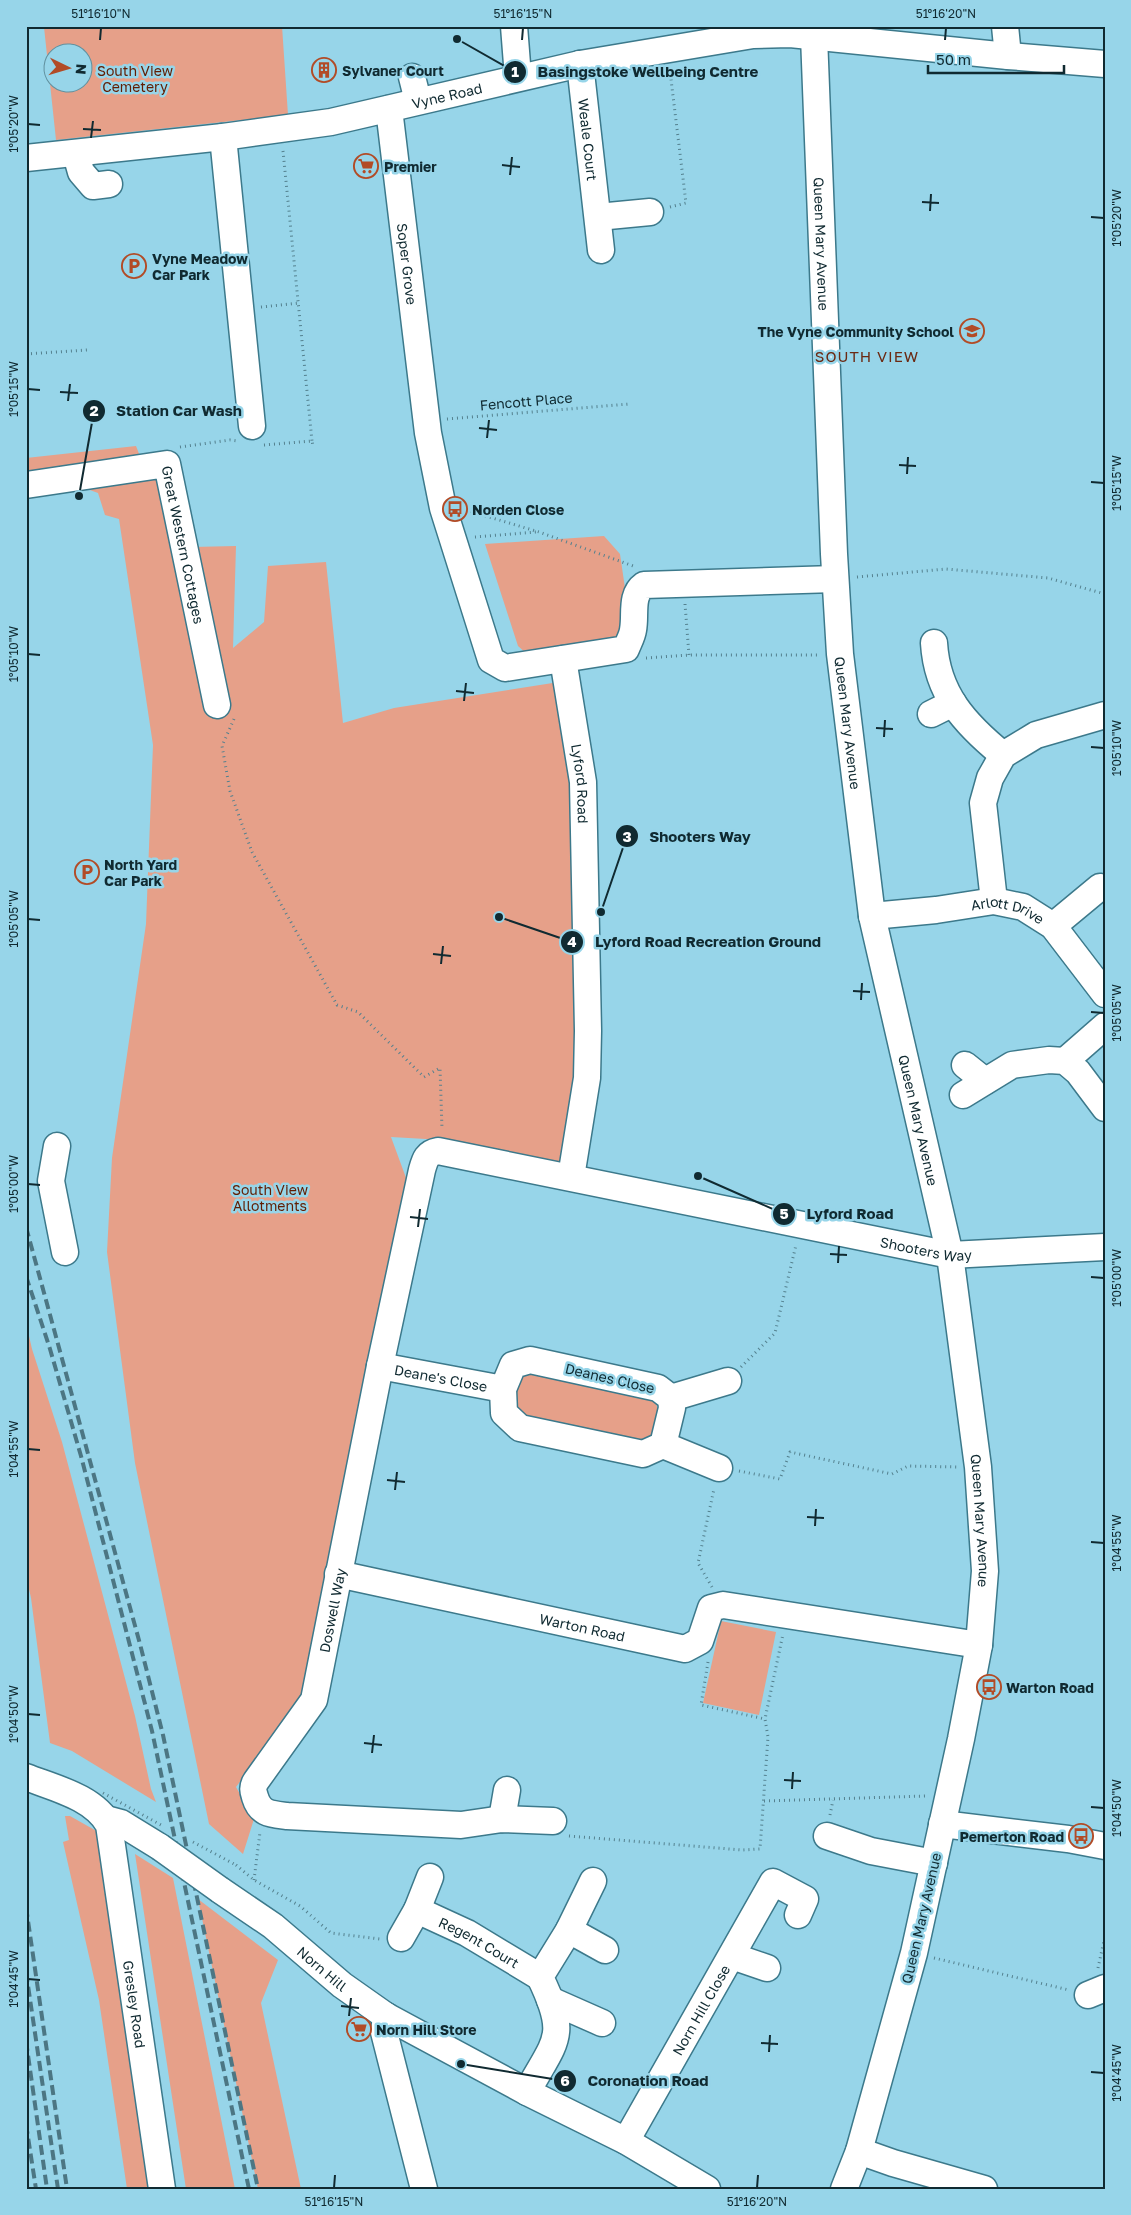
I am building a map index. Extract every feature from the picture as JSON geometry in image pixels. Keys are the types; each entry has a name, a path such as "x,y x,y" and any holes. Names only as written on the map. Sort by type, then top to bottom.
{"street":[{"path":"514,26 518,77"},
{"path":"1005,26 1008,56"},
{"name":"Vyne Road","path":"26,158 281,130 389,109 415,89 518,77 752,30 1105,64"},
{"name":"Queen Mary Avenue","path":"814,36 842,578 840,654 872,916 950,1254 978,1467 986,1571 979,1645 961,1739 914,1952 859,2151 844,2189"},
{"name":"Weale Court","path":"580,64 601,250"},
{"name":"Soper Grove","path":"389,109 426,420"},
{"path":"223,137 252,426"},
{"path":"67,154 93,186 109,184"},
{"path":"67,154 74,196"},
{"path":"598,217 650,212"},
{"path":"426,420 443,508 491,660 504,668 626,649 633,631 635,598 639,588 644,585 842,578"},
{"name":"Great Western Cottages","path":"26,485 167,464 217,705"},
{"path":"934,643 942,708 1003,754"},
{"name":"Lyford Road","path":"563,659 583,782 587,962 587,1078 571,1177"},
{"path":"994,901 983,803 990,778 1003,754 1036,736 1105,714"},
{"path":"1053,926 1103,885"},
{"name":"Arlott Drive","path":"872,916 936,910 994,901 1023,907 1053,926 1105,994"},
{"path":"1066,1061 1105,1026"},
{"path":"963,1095 975,1072 1049,1060 1066,1061 1078,1072 1105,1108"},
{"path":"57,1146 51,1181 65,1252"},
{"name":"Shooters Way","path":"428,1151 571,1177 950,1254 1105,1246"},
{"name":"Doswell Way","path":"263,1812 246,1785 314,1700 380,1366 422,1170 428,1151"},
{"name":"Deanes Close","path":"530,1360 658,1388 671,1398 672,1408 663,1445 643,1454 520,1428 504,1413 503,1389 513,1365 530,1360"},
{"name":"Deane's Close","path":"380,1366 503,1389"},
{"path":"671,1398 728,1381"},
{"path":"663,1445 719,1468"},
{"name":"Warton Road","path":"338,1574 685,1649 700,1641"},
{"path":"700,1641 711,1608 723,1605 786,1617 979,1645"},
{"name":"Norn Hill","path":"26,1777 94,1807 106,1819 121,1822 160,1847 273,1926 342,1986 386,2016 527,2092 626,2141 707,2189"},
{"path":"502,1819 507,1790"},
{"path":"263,1812 287,1816 460,1824 502,1819 558,1828"},
{"name":"Gresley Road","path":"106,1819 111,1834 162,2189"},
{"path":"942,1824 1068,1839 1105,1846"},
{"path":"827,1836 871,1851 934,1862"},
{"path":"401,1938 417,1910 430,1877"},
{"path":"527,2092 554,2047 557,2021 545,1988 569,1930 593,1881"},
{"path":"734,1951 773,1882 805,1899 798,1915"},
{"name":"Regent Court","path":"417,1910 467,1933 545,1988 602,2023"},
{"path":"569,1930 605,1950"},
{"name":"Norn Hill Close","path":"626,2141 734,1951 767,1968"},
{"path":"386,2016 384,2032 424,2189"},
{"path":"859,2151 891,2171 984,2189"}],"path":[{"path":"650,212 686,203 668,48"},
{"path":"281,130 300,303 312,441"},
{"path":"241,309 300,303"},
{"path":"26,354 86,350"},
{"name":"Fencott Place","path":"426,420 629,404"},
{"path":"461,508 539,532 639,568"},
{"path":"474,538 539,532"},
{"path":"842,578 946,569 1048,578 1105,594"},
{"path":"684,584 689,655"},
{"path":"638,659 689,655 825,655"},
{"path":"217,705 232,711 235,718 222,746 230,790 252,852 337,1005 358,1012 424,1077 440,1068 443,1140 428,1151"},
{"path":"728,1381 776,1333 801,1224"},
{"path":"723,1605 698,1563 719,1468 780,1478 790,1452 892,1474 908,1466 978,1467"},
{"path":"558,1828 742,1850 760,1849 768,1737 765,1719 786,1617"},
{"path":"700,1641 709,1658 701,1705 765,1719"},
{"path":"764,1801 934,1796"},
{"path":"253,1885 263,1812"},
{"path":"236,1865 254,1880 300,1906 331,1933 374,1939 401,1938"},
{"path":"914,1952 1097,1991"}],"green space":[{"name":"South View Cemetery","path":"26,26 282,26 288,115 56,140 51,92 92,92 92,42 46,42 44,27"},
{"name":"South View Allotments","path":"136,446 148,477 164,479 192,547 236,546 233,648 264,622 268,566 326,562 343,723 394,708 559,682 571,731 579,876 572,1166 443,1140 391,1137 409,1186 401,1228 325,1576 302,1699 236,1787 254,1819 243,1854 209,1824 135,1463 107,1252 112,1158 146,924 153,745 119,519 105,515 98,493 87,489 26,480 26,458"},
{"path":"604,536 620,554 626,595 621,643 528,655 518,646 485,544"},
{"path":"26,1323 32,1349 62,1442 135,1716 151,1789 156,1802 72,1751 50,1743 31,1598 26,1576"},
{"path":"519,1371 651,1396 657,1405 652,1436 643,1441 518,1417 510,1396"},
{"path":"721,1621 776,1632 759,1715 703,1703"},
{"path":"65,1816 70,1816 100,1833 155,2189 127,2189 99,2000 63,1842 69,1840"},
{"path":"135,1854 173,1878 235,2189 186,2189"},
{"path":"198,1899 278,1960 261,2003 301,2189 258,2189"}],"railway":[{"path":"26,1227 163,1735 258,2189"},
{"path":"26,1276 50,1349 81,1456 152,1731 249,2189"},
{"path":"26,1907 67,2189"},
{"path":"26,1972 58,2189"},
{"path":"26,2041 47,2189"},
{"path":"26,2124 36,2189"}],"place":[{"name":"Basingstoke Wellbeing Centre","path":"457,39"},
{"name":"Sylvaner Court","path":"324,70"},
{"name":"Premier","path":"366,166"},
{"name":"Vyne Meadow Car Park","path":"134,266"},
{"name":"The Vyne Community School","path":"972,331"},
{"name":"Station Car Wash","path":"79,496"},
{"name":"Norden Close","path":"455,509"},
{"name":"North Yard Car Park","path":"87,872"},
{"name":"Shooters Way","path":"601,912"},
{"name":"Lyford Road Recreation Ground","path":"499,917"},
{"name":"Lyford Road","path":"698,1176"},
{"name":"Warton Road","path":"989,1687"},
{"name":"Pemerton Road","path":"1081,1836"},
{"name":"Norn Hill Store","path":"359,2029"},
{"name":"Coronation Road","path":"461,2064"}],"district":[{"name":"SOUTH VIEW","path":"867,356"}]}
